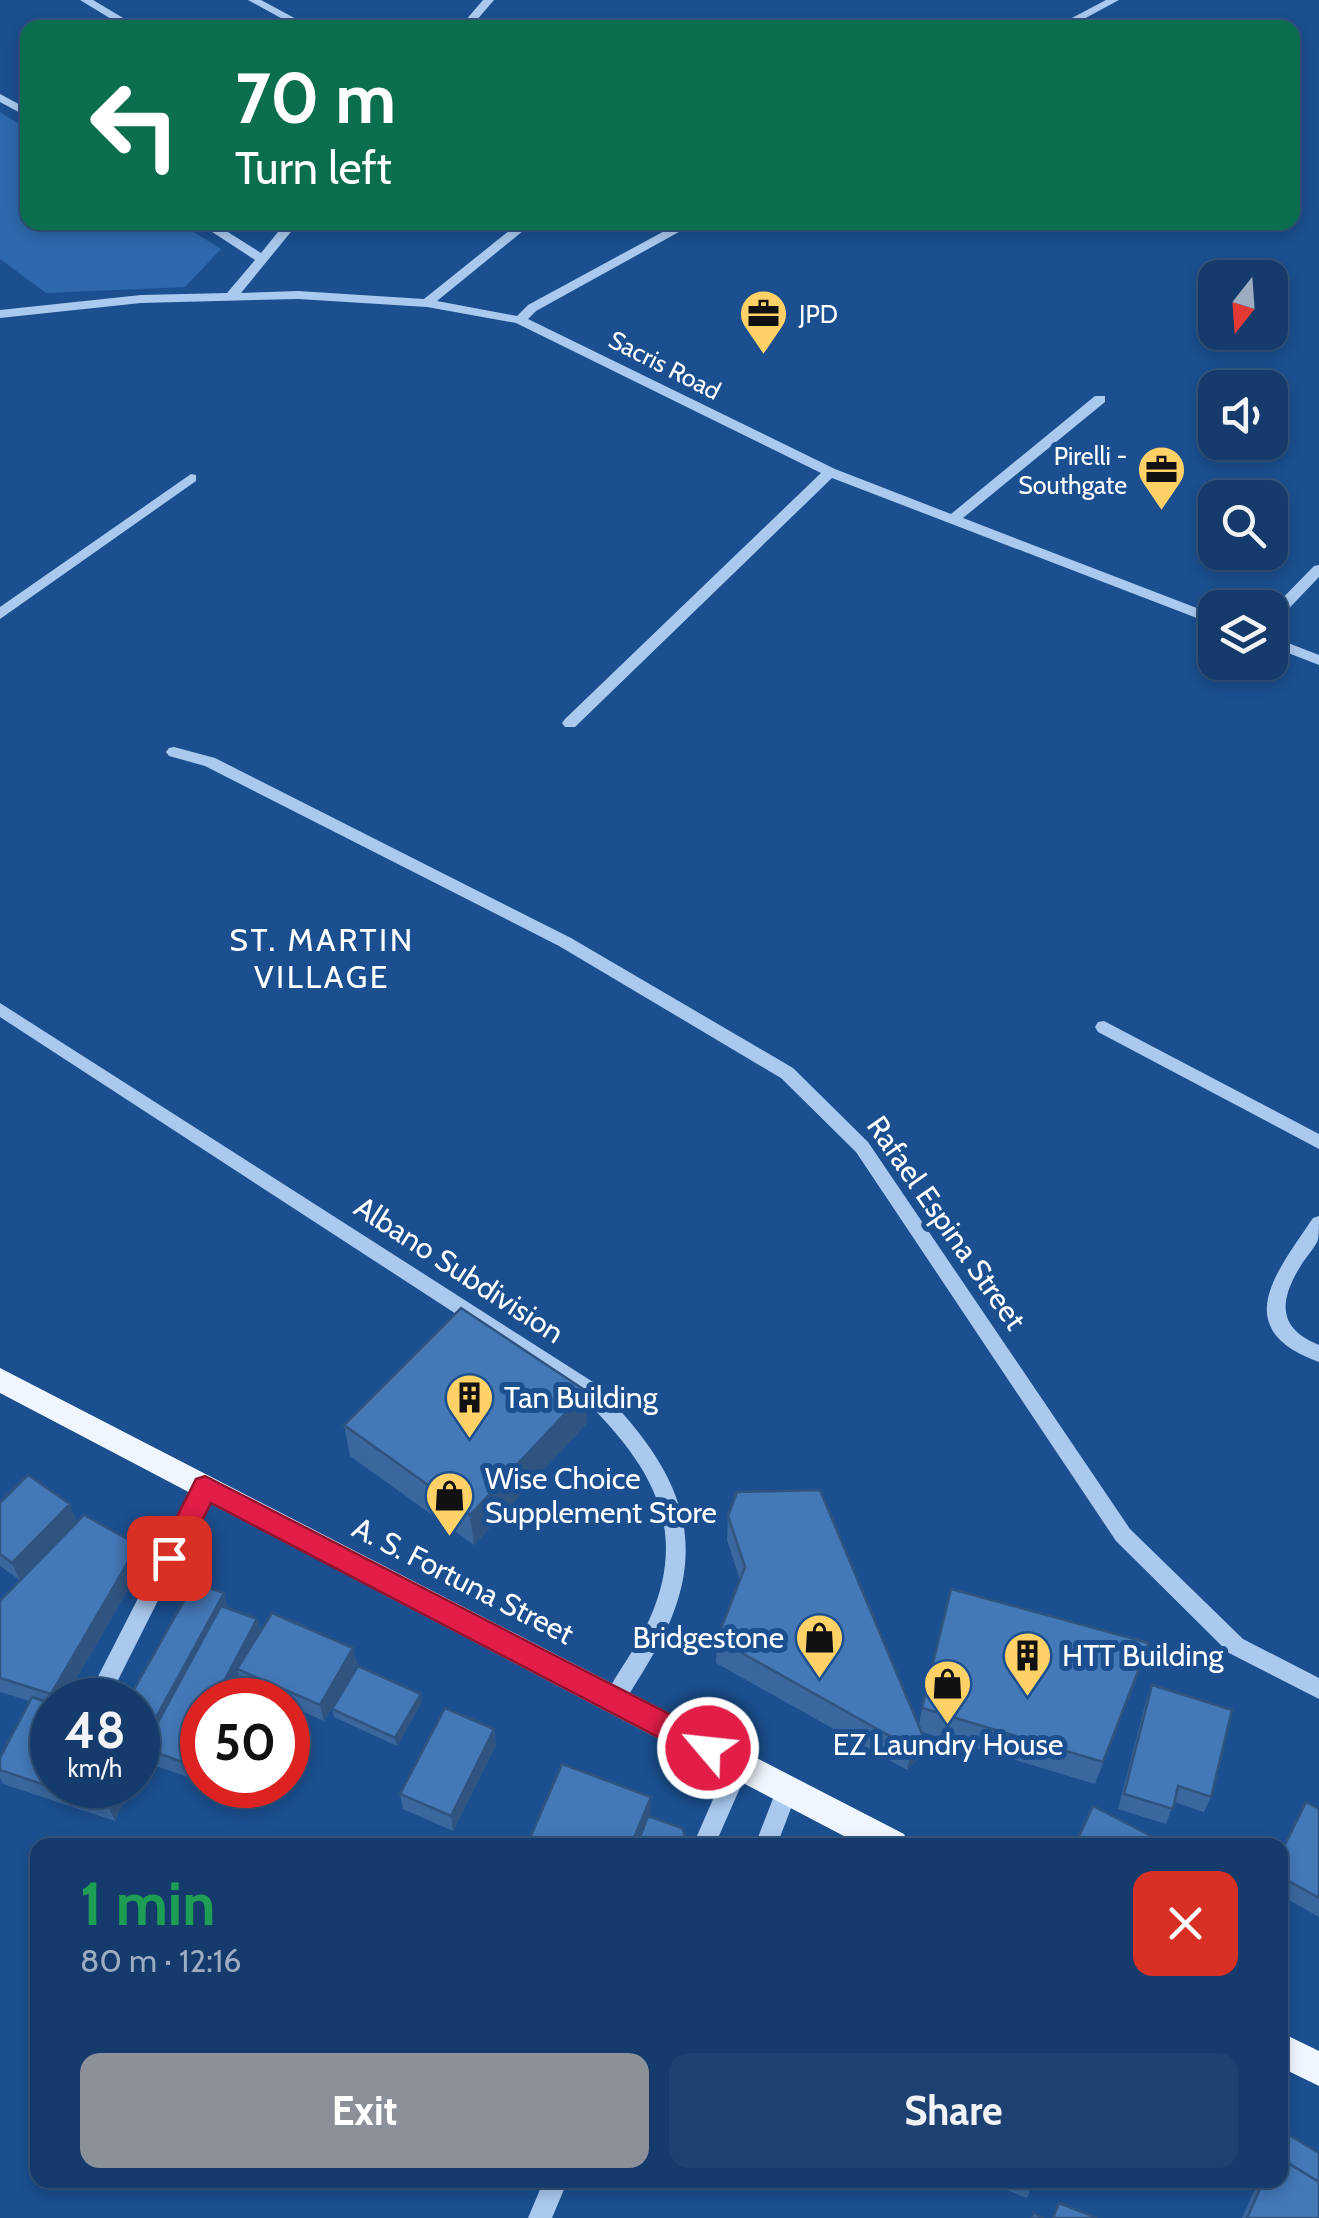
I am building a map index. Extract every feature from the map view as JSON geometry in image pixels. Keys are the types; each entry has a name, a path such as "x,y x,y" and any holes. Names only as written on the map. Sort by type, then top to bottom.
{"main road":[{"name":"A. S. Fortuna Street","path":"0,1380 880,1838"},
{"path":"1288,2053 1319,2069"}],"street":[{"path":"85,0 121,20"},
{"path":"253,0 292,20"},
{"path":"471,20 490,0"},
{"path":"1074,20 1114,0"},
{"path":"216,230 261,258"},
{"path":"232,295 286,230"},
{"path":"427,302 518,230"},
{"path":"520,320 532,308 676,230"},
{"name":"Sacris Road","path":"0,314 232,295 427,302 520,320 830,472 1198,613"},
{"path":"954,520 1100,399"},
{"path":"570,723 830,472"},
{"path":"0,614 190,478"},
{"path":"1288,601 1319,568"},
{"path":"1288,648 1319,660"},
{"name":"Rafael Espina Street","path":"174,752 210,762 565,942 787,1073 862,1147 1123,1535 1236,1646 1319,1689"},
{"name":"Albano Subdivision","path":"0,1010 586,1388 622,1423 660,1472 678,1536 666,1605 615,1699"},
{"path":"1104,1028 1319,1142"},
{"path":"1319,1223 1275,1296 1286,1338 1319,1354"},
{"path":"108,1678 205,1487"},
{"path":"707,1838 740,1765"},
{"path":"769,1838 788,1790"},
{"path":"540,2218 553,2188"}],"shaded area":[{"path":"0,112 20,125 20,230 190,230 221,249 185,287 46,293 0,259"}],"building":[{"name":"Tan Building","path":"461,1308 586,1391 470,1515 344,1425"},
{"path":"28,1475 70,1504 12,1563 0,1554 0,1503"},
{"path":"820,1490 923,1736 911,1748 717,1639 745,1567 728,1516 737,1492"},
{"path":"84,1515 138,1545 60,1678 30,1678 30,1687 0,1678 0,1601"},
{"path":"194,1583 224,1593 160,1710 160,1678 140,1678"},
{"name":"HTT Building","path":"951,1589 1149,1643 1103,1762 922,1708"},
{"path":"221,1606 257,1619 226,1678 182,1678"},
{"path":"272,1613 353,1648 320,1705 310,1701 310,1678 258,1678 237,1669"},
{"path":"358,1666 421,1694 395,1738 332,1709"},
{"path":"180,1682 180,1761 160,1754 160,1718"},
{"path":"1152,1685 1232,1710 1211,1797 1178,1786 1173,1809 1124,1794"},
{"path":"30,1701 30,1780 0,1770 0,1758"},
{"path":"445,1708 494,1729 451,1816 400,1794"},
{"path":"562,1764 651,1797 634,1838 530,1838"},
{"path":"1306,1802 1319,1809 1319,1898 1288,1881 1288,1839"},
{"path":"1093,1806 1155,1838 1078,1838"},
{"path":"648,1816 682,1828 686,1838 640,1838"},
{"path":"1288,2135 1319,2153 1319,2182 1288,2163"},
{"path":"1288,2163 1319,2182 1319,2218 1247,2218 1260,2188 1288,2188"},
{"path":"1059,2203 1097,2218 1053,2218"}],"place":[{"name":"JPD","path":"764,356"},
{"name":"Pirelli - Southgate","path":"1162,512"},
{"name":"Tan Building","path":"469,1440"},
{"name":"Wise Choice Supplement Store","path":"450,1538"},
{"name":"Bridgestone","path":"819,1680"},
{"name":"HTT Building","path":"1027,1698"},
{"name":"EZ Laundry House","path":"948,1726"}],"district":[{"name":"ST. MARTIN VILLAGE","path":"322,958"}],"route":[{"path":"169,1558 205,1487 708,1748"}]}
